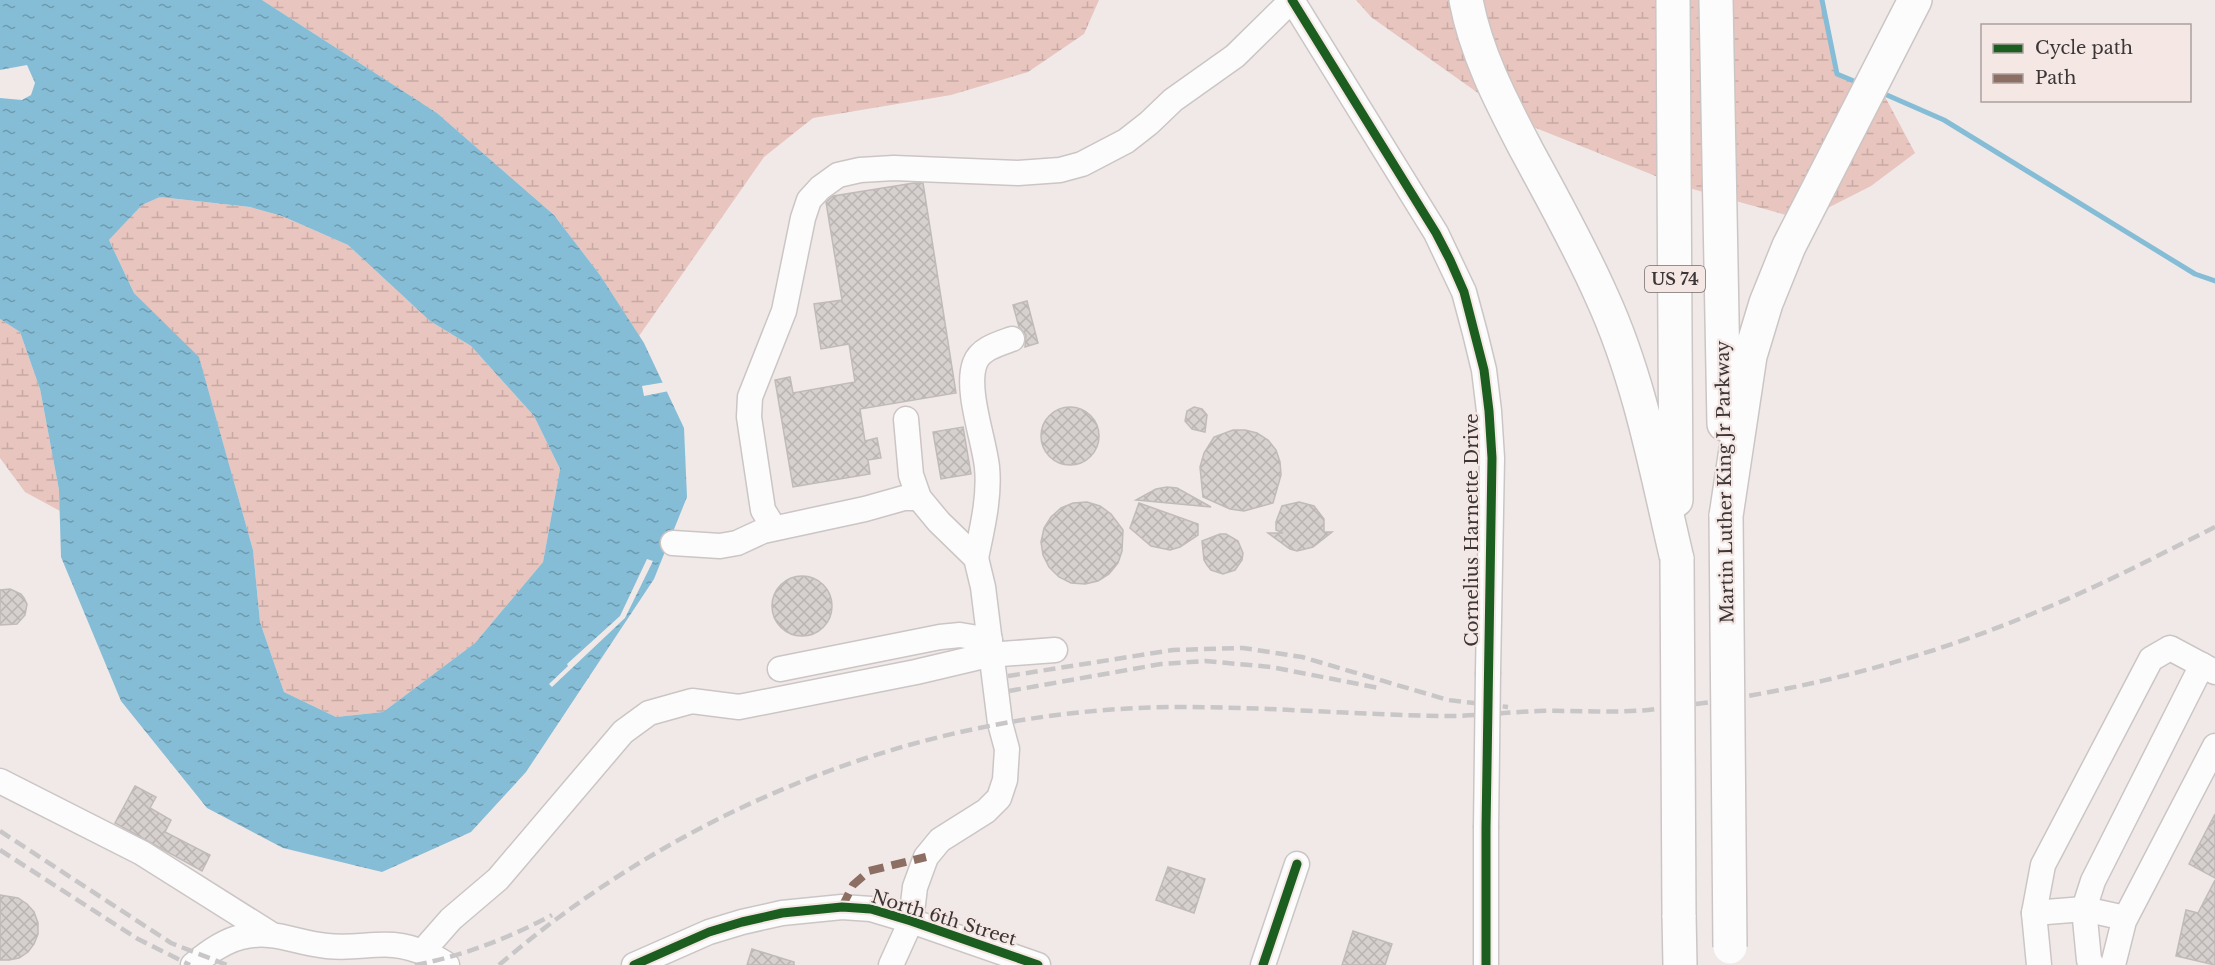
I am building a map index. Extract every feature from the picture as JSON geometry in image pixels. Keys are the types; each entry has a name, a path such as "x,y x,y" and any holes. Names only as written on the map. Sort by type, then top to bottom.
{"highway":[{"path":"1466,0 1475,36 1498,97 1575,240 1618,334 1638,396 1677,559"},
{"name":"US 74","path":"1673,0 1680,965"},
{"name":"Martin Luther King Jr Parkway","path":"1716,0 1726,516 1730,956"},
{"path":"1726,516 1750,356 1766,303 1789,246 1915,0"}],"street":[{"path":"774,528 762,510 749,417 750,397 784,311 803,218 809,200 820,188 838,175 860,170 894,168 1018,173 1060,170 1082,164 1126,141 1173,100 1235,56 1292,0"},
{"name":"Cornelius Harnette Drive","path":"1292,0 1436,233 1464,292 1484,370 1492,458 1486,965"},
{"path":"891,965 911,921 915,887 926,857 940,840 986,810 999,798 1005,780 1007,749 1000,723 983,587 976,558 984,522 987,469 971,381 975,362 987,348 1012,339"},
{"path":"906,419 911,475 919,498 939,522 976,558"},
{"path":"673,543 720,546 738,543 774,528 866,509 904,498 919,498"},
{"path":"780,669 960,635 991,648"},
{"path":"422,952 451,919 498,879 623,732 649,713 692,701 739,707 916,672 991,648 1055,650"},
{"path":"2039,965 2034,913 2043,865 2151,659 2170,648 2208,669 2093,881 2084,909 2089,960 2092,965"},
{"path":"2113,965 2125,918 2215,746"},
{"path":"0,781 141,853 269,933 328,946 389,943 413,947 447,965"},
{"path":"1263,965 1297,864"},
{"name":"North 6th Street","path":"634,965 709,932 782,913 842,907 871,909 1038,965"},
{"path":"2034,913 2084,909 2125,918"},
{"path":"193,965 203,956 239,937 269,933"}],"green space":[{"path":"262,0 1099,0 1084,34 1028,72 951,95 813,118 764,157 639,336 600,275 554,215 437,113"},
{"path":"1356,0 1822,0 1837,74 1883,93 1915,153 1871,186 1804,220 1678,185 1516,120 1371,17"},
{"path":"160,197 250,207 282,216 348,245 430,321 471,346 534,416 560,469 543,562 475,643 383,712 336,717 284,692 260,622 253,550 199,358 134,293 109,240 142,205"},
{"path":"0,319 20,332 40,389 59,490 60,511 25,492 0,458"}],"water":[{"path":"0,0 262,0 437,113 554,215 600,275 644,343 684,428 687,497 654,579 526,772 471,832 382,872 283,848 207,808 121,701 61,557 59,490 40,389 20,332 0,319 0,98 22,100 31,95 35,83 27,65 0,70","holes":["160,197 250,207 282,216 348,245 430,321 471,346 534,416 560,469 543,562 475,643 383,712 336,717 284,692 260,622 253,550 199,357 134,293 109,240 142,205"]}],"pier":[{"path":"666,382 669,391 644,396 642,386"},
{"path":"647,559 653,561 625,618 552,687 549,684 568,666 567,664 620,616"}],"building":[{"path":"923,183 956,393 860,409 865,441 877,438 881,458 868,460 870,474 793,487 775,380 790,377 793,393 855,382 849,344 821,349 814,304 842,300 826,202 833,196"},
{"path":"1027,301 1038,343 1025,347 1026,335 1019,327 1013,305"},
{"path":"1070,407 1086,412 1094,420 1099,436 1094,452 1086,460 1070,465 1054,460 1046,452 1041,436 1046,420 1054,412"},
{"path":"1194,407 1202,409 1207,415 1205,432 1192,429 1185,421 1187,411"},
{"path":"963,427 971,474 941,479 933,432"},
{"path":"1233,430 1257,433 1268,440 1276,450 1281,475 1273,503 1244,511 1230,509 1203,497 1200,467 1204,453 1214,437"},
{"path":"1177,488 1211,507 1136,500 1156,489"},
{"path":"1087,502 1100,506 1111,514 1123,530 1122,551 1118,563 1109,574 1098,581 1085,584 1071,583 1059,577 1049,567 1043,555 1041,542 1044,528 1061,508 1073,503"},
{"path":"1299,502 1314,506 1324,519 1324,532 1332,532 1313,547 1297,551 1290,549 1268,533 1283,533 1276,530 1276,522 1282,506"},
{"path":"1139,503 1198,524 1198,535 1180,547 1170,550 1151,546 1130,528"},
{"path":"1226,534 1238,541 1243,553 1242,560 1235,570 1223,574 1211,570 1207,565 1204,560 1202,541"},
{"path":"802,576 823,585 832,606 823,627 802,636 781,627 772,606 781,585"},
{"path":"10,589 24,598 27,604 25,615 17,624 0,625 0,590"},
{"path":"135,786 156,797 150,808 171,820 165,832 210,855 202,871 115,823"},
{"path":"2215,814 2215,878 2189,864"},
{"path":"1168,867 1205,879 1194,913 1156,900"},
{"path":"2215,880 2215,965 2176,956 2186,910 2198,913"},
{"path":"0,895 18,898 27,904 34,912 38,923 38,934 34,944 19,958 0,960"},
{"path":"1353,931 1392,944 1385,965 1342,965"},
{"path":"752,949 794,962 794,965 747,965"}],"waterway":[{"path":"1822,0 1837,74 1861,84"},
{"path":"1880,92 1944,120 2195,274 2215,281"}],"railway":[{"path":"499,965 573,907 651,856 733,812 819,775 907,746 997,724 1090,711 1216,707 1458,716 1538,711 1641,710 1753,695 1801,686 1896,662 1989,631 2080,593 2215,527"},
{"path":"1008,676 1173,650 1243,648 1302,657 1448,700 1508,707"},
{"path":"1009,691 1161,664 1205,661 1271,667 1379,688"},
{"path":"0,831 171,943 227,965"},
{"path":"0,850 138,939 190,965"},
{"path":"415,965 451,957 485,945 552,915"}],"marked path":[{"path":"842,907 853,885 869,871 926,857"}],"cycle path":[{"path":"1292,0 1436,233 1464,292 1484,370 1492,458 1486,965"},
{"path":"1263,965 1297,864"},
{"path":"634,965 709,932 742,922 782,913 842,907 871,909 1038,965"}]}
